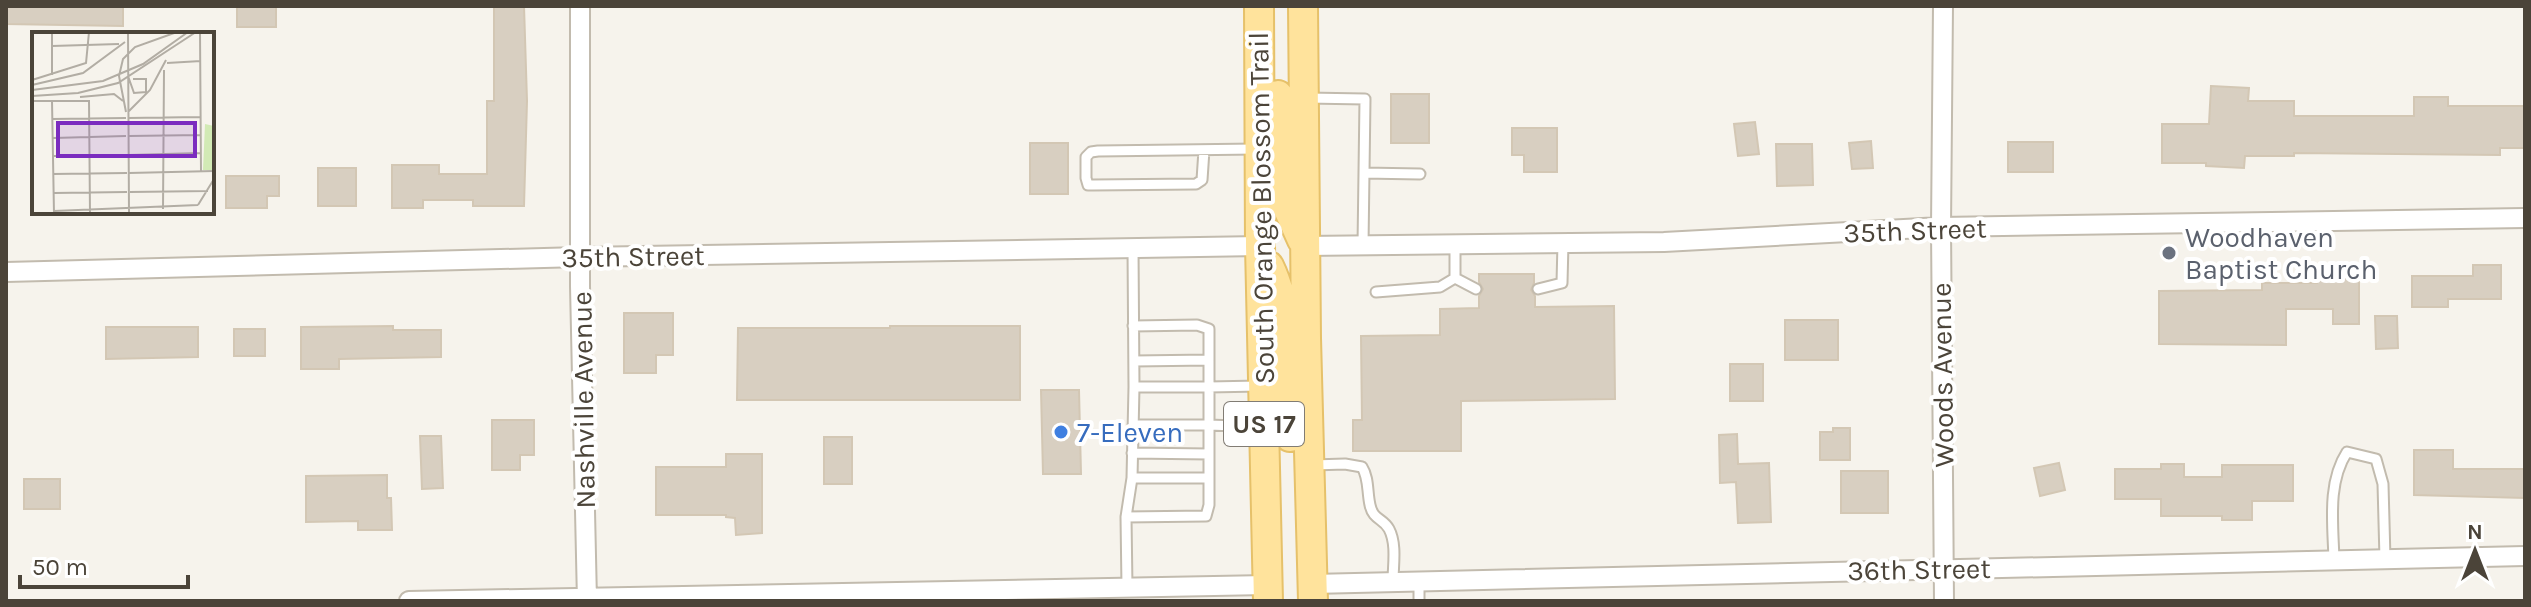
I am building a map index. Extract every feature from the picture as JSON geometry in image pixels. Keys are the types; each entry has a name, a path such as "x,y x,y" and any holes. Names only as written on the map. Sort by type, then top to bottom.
{"main road":[{"name":"South Orange Blossom Trail","path":"1259,6 1260,246 1268,593"},
{"path":"1276,6 1279,189 1305,246"},
{"name":"South Orange Blossom Trail","path":"1303,6 1312,592"},
{"path":"1260,246 1275,279 1284,315 1290,465 1311,523"}],"street":[{"name":"Nashville Avenue","path":"580,6 580,257 587,599"},
{"name":"Woods Avenue","path":"1943,6 1944,601"},
{"name":"35th Street","path":"1305,246 1664,242 1941,227 2525,218"},
{"name":"35th Street","path":"6,272 580,257 1260,246"},
{"name":"36th Street","path":"1312,592 1393,581 2525,556"},
{"path":"409,601 1127,587 1188,594 1268,593"}],"lane":[{"path":"1304,98 1365,99 1363,245"},
{"path":"1204,150 1202,180 1196,184 1088,185 1086,178 1086,157 1091,152 1259,149"},
{"path":"1364,173 1420,174"},
{"path":"1538,289 1562,283 1563,243"},
{"path":"1455,244 1455,278"},
{"path":"1127,587 1126,517 1132,478 1134,387 1133,248"},
{"path":"1455,278 1476,289"},
{"path":"1376,292 1440,287 1455,278"},
{"path":"1126,517 1206,516 1209,505 1209,329 1197,325 1133,326"},
{"path":"1134,361 1209,360"},
{"path":"1134,387 1263,386"},
{"path":"1133,425 1264,427"},
{"path":"2334,560 2333,501 2338,467 2347,452 2376,459 2383,484 2385,559"},
{"path":"1132,453 1209,454"},
{"path":"1310,465 1362,467 1366,473 1370,506 1375,517 1387,525 1392,536 1393,581"},
{"path":"1132,478 1209,478"},
{"path":"1419,581 1419,601"}],"building":[{"path":"123,6 123,26 6,24 6,7"},
{"path":"237,6 276,6 276,27 237,27"},
{"path":"494,6 524,6 527,101 524,206 473,206 473,200 423,200 423,208 392,208 392,165 439,165 439,174 487,174 487,101 494,101"},
{"path":"2211,86 2249,88 2248,101 2294,101 2294,116 2414,116 2414,97 2448,97 2448,106 2525,106 2525,148 2500,148 2500,155 2294,153 2294,156 2245,156 2244,168 2206,166 2206,163 2162,163 2162,124 2209,124"},
{"path":"1391,94 1429,94 1429,143 1391,143"},
{"path":"1755,122 1759,154 1738,156 1734,124"},
{"path":"1512,128 1557,128 1557,172 1524,172 1524,155 1512,155"},
{"path":"1871,141 1873,168 1852,169 1849,143"},
{"path":"2008,142 2053,142 2053,172 2008,172"},
{"path":"1030,143 1068,143 1068,194 1030,194"},
{"path":"1776,144 1812,144 1813,185 1777,186"},
{"path":"318,168 356,168 356,206 318,206"},
{"path":"226,176 279,176 279,196 267,196 267,208 226,208"},
{"path":"2473,265 2501,265 2501,299 2448,299 2448,307 2412,307 2412,276 2473,276"},
{"path":"1479,274 1534,274 1531,290 1535,296 1535,307 1614,306 1615,399 1461,401 1461,451 1353,451 1353,420 1362,420 1361,336 1440,335 1440,309 1479,308 1479,296 1483,289"},
{"path":"2317,278 2359,278 2359,324 2333,324 2333,309 2286,309 2286,345 2159,344 2159,291 2262,290 2262,283 2317,283"},
{"path":"624,313 673,313 673,355 656,355 656,373 624,373"},
{"path":"2375,316 2397,316 2398,348 2376,349"},
{"path":"1785,320 1838,320 1838,360 1785,360"},
{"path":"393,326 393,330 441,330 441,357 339,359 339,369 301,369 301,327"},
{"path":"1020,326 1020,400 737,400 738,328"},
{"path":"106,327 198,327 198,357 106,359"},
{"path":"234,329 265,329 265,356 234,356"},
{"path":"1730,364 1763,364 1763,401 1730,401"},
{"name":"7-Eleven","path":"1041,390 1079,390 1081,474 1043,474"},
{"path":"492,420 534,420 534,455 520,455 520,470 492,470"},
{"path":"1833,428 1850,428 1850,460 1820,460 1820,432 1833,432"},
{"path":"1737,434 1738,464 1769,463 1771,522 1738,523 1736,482 1720,483 1719,435"},
{"path":"420,436 441,436 443,488 422,489"},
{"path":"824,437 852,437 852,484 824,484"},
{"path":"2414,450 2453,450 2453,469 2525,469 2525,498 2414,495"},
{"path":"726,454 762,454 762,533 736,535 735,518 726,515 656,515 656,467 726,467"},
{"path":"2059,463 2065,490 2040,496 2034,468"},
{"path":"2161,464 2184,464 2184,477 2222,477 2222,465 2293,465 2293,501 2252,501 2252,520 2222,520 2222,516 2161,516 2161,499 2115,499 2115,469 2161,469"},
{"path":"1841,471 1888,471 1888,513 1841,513"},
{"path":"387,475 392,530 358,530 358,521 306,522 306,476"},
{"path":"24,479 60,479 60,509 24,509"}],"place":[{"name":"Woodhaven Baptist Church","path":"2169,253"},
{"name":"7-Eleven","path":"1061,432"}]}
